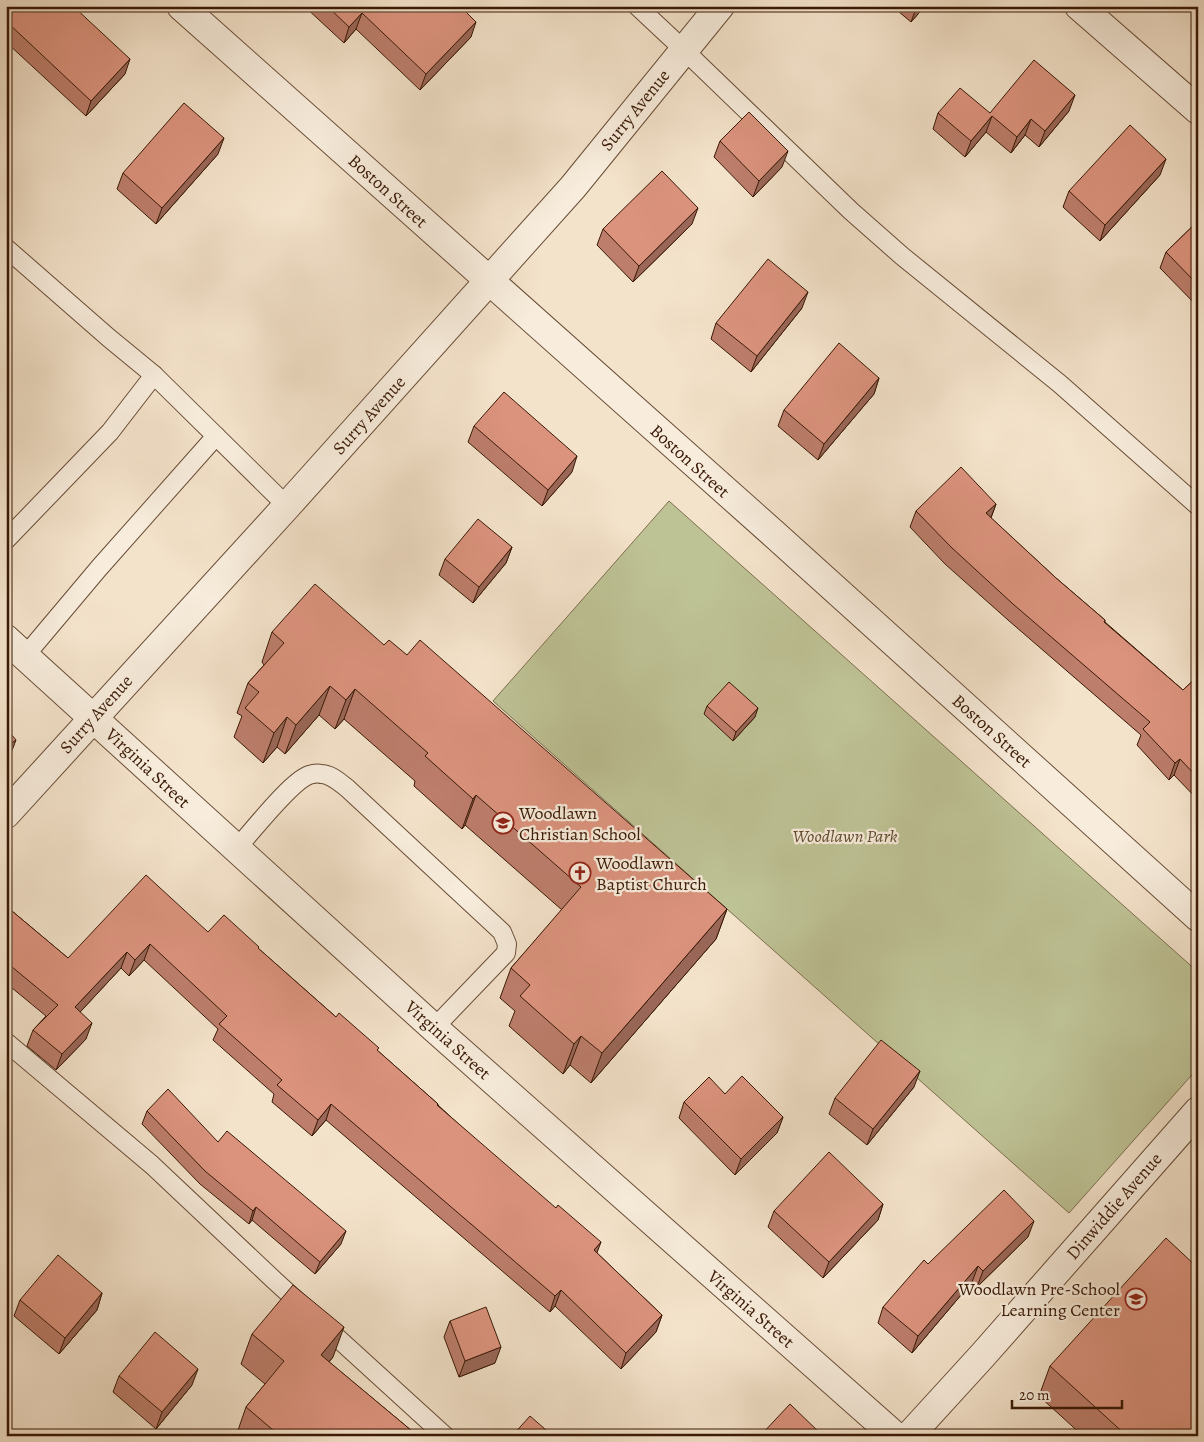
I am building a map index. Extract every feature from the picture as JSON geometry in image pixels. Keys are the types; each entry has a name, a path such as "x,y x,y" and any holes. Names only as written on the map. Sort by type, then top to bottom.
{"street":[{"name":"Boston Street","path":"181,6 774,534 1198,917"},
{"name":"Surry Avenue","path":"6,814 287,506 573,187 720,6"},
{"path":"1079,6 1198,110"},
{"name":"Virginia Street","path":"16,648 434,1028 895,1436"},
{"name":"Dinwiddie Avenue","path":"910,1436 1198,1111"}],"lane":[{"path":"637,6 851,211 902,256 1060,384 1198,506"},
{"path":"6,248 154,375 287,506"},
{"path":"6,540 110,432 154,375"},
{"path":"16,648 99,568 216,436"},
{"path":"236,849 279,801 308,775 321,774 331,776 347,788 502,932 507,944 506,953 434,1028"},
{"path":"6,1042 152,1165 274,1281 446,1436"}],"green space":[{"name":"Woodlawn Park","path":"669,501 1198,972 1198,1068 1069,1213 493,701"}],"building":[{"path":"6,6 61,6 66,12 73,6 130,59 91,101 8,23 6,24"},
{"path":"327,6 460,6 476,22 426,74 362,13 349,27"},
{"path":"1034,60 1075,95 1045,131 1031,119 1017,137 992,116 971,141 938,113 960,88 990,113"},
{"path":"184,103 224,138 162,208 123,173"},
{"path":"749,112 788,151 759,181 720,141"},
{"path":"1130,125 1166,159 1105,225 1069,191"},
{"path":"662,171 698,208 639,266 603,229"},
{"path":"1198,221 1198,285 1166,252"},
{"path":"768,259 808,292 757,356 716,323"},
{"path":"839,343 879,378 824,444 784,410"},
{"path":"504,392 577,456 548,490 474,426"},
{"path":"961,467 996,504 986,513 1056,578 1105,620 1104,622 1183,690 1198,676 1198,778 1180,759 1175,763 1143,729 1150,722 1013,604 951,547 916,511"},
{"path":"478,519 512,547 479,587 445,559"},
{"name":"Woodlawn Baptist Church","path":"315,584 384,645 389,640 407,655 420,640 727,909 602,1053 581,1036 574,1044 520,996 530,985 511,968 581,887 476,795 473,799 425,756 428,753 355,689 346,700 330,686 296,725 287,717 274,733 245,708 259,692 248,683 284,643 272,632"},
{"path":"729,682 758,708 736,732 707,706"},
{"path":"6,728 16,740 6,747"},
{"path":"146,875 208,932 224,915 258,948 336,1017 339,1013 379,1048 377,1050 437,1105 556,1208 558,1205 601,1242 594,1250 662,1315 626,1353 561,1290 555,1296 331,1104 318,1120 277,1085 282,1080 219,1024 227,1016 150,944 135,960 127,952 75,1007 92,1023 62,1054 33,1030 58,1005 6,962 6,906 68,958"},
{"path":"881,1040 920,1071 873,1129 835,1098"},
{"path":"742,1076 783,1117 741,1159 684,1102 709,1077 725,1094"},
{"path":"168,1089 218,1142 227,1131 346,1231 320,1262 256,1207 253,1211 205,1171 147,1111"},
{"path":"829,1152 883,1204 829,1262 774,1211"},
{"path":"1004,1190 1034,1221 983,1271 978,1266 918,1336 883,1307 924,1260 928,1264"},
{"path":"1166,1238 1198,1268 1198,1436 1127,1436 1050,1366"},
{"path":"58,1255 102,1293 65,1338 20,1300"},
{"path":"293,1285 344,1327 321,1355 418,1436 280,1436 246,1407 284,1361 252,1334"},
{"path":"486,1307 501,1347 465,1361 450,1321"},
{"path":"155,1332 198,1369 162,1412 119,1376"},
{"path":"790,1404 823,1436 760,1436"},
{"path":"530,1416 553,1436 512,1436"}],"place":[{"name":"Woodlawn Christian School","path":"503,823"},
{"name":"Woodlawn Baptist Church","path":"580,873"},
{"name":"Woodlawn Pre-School Learning Center","path":"1136,1299"}]}
